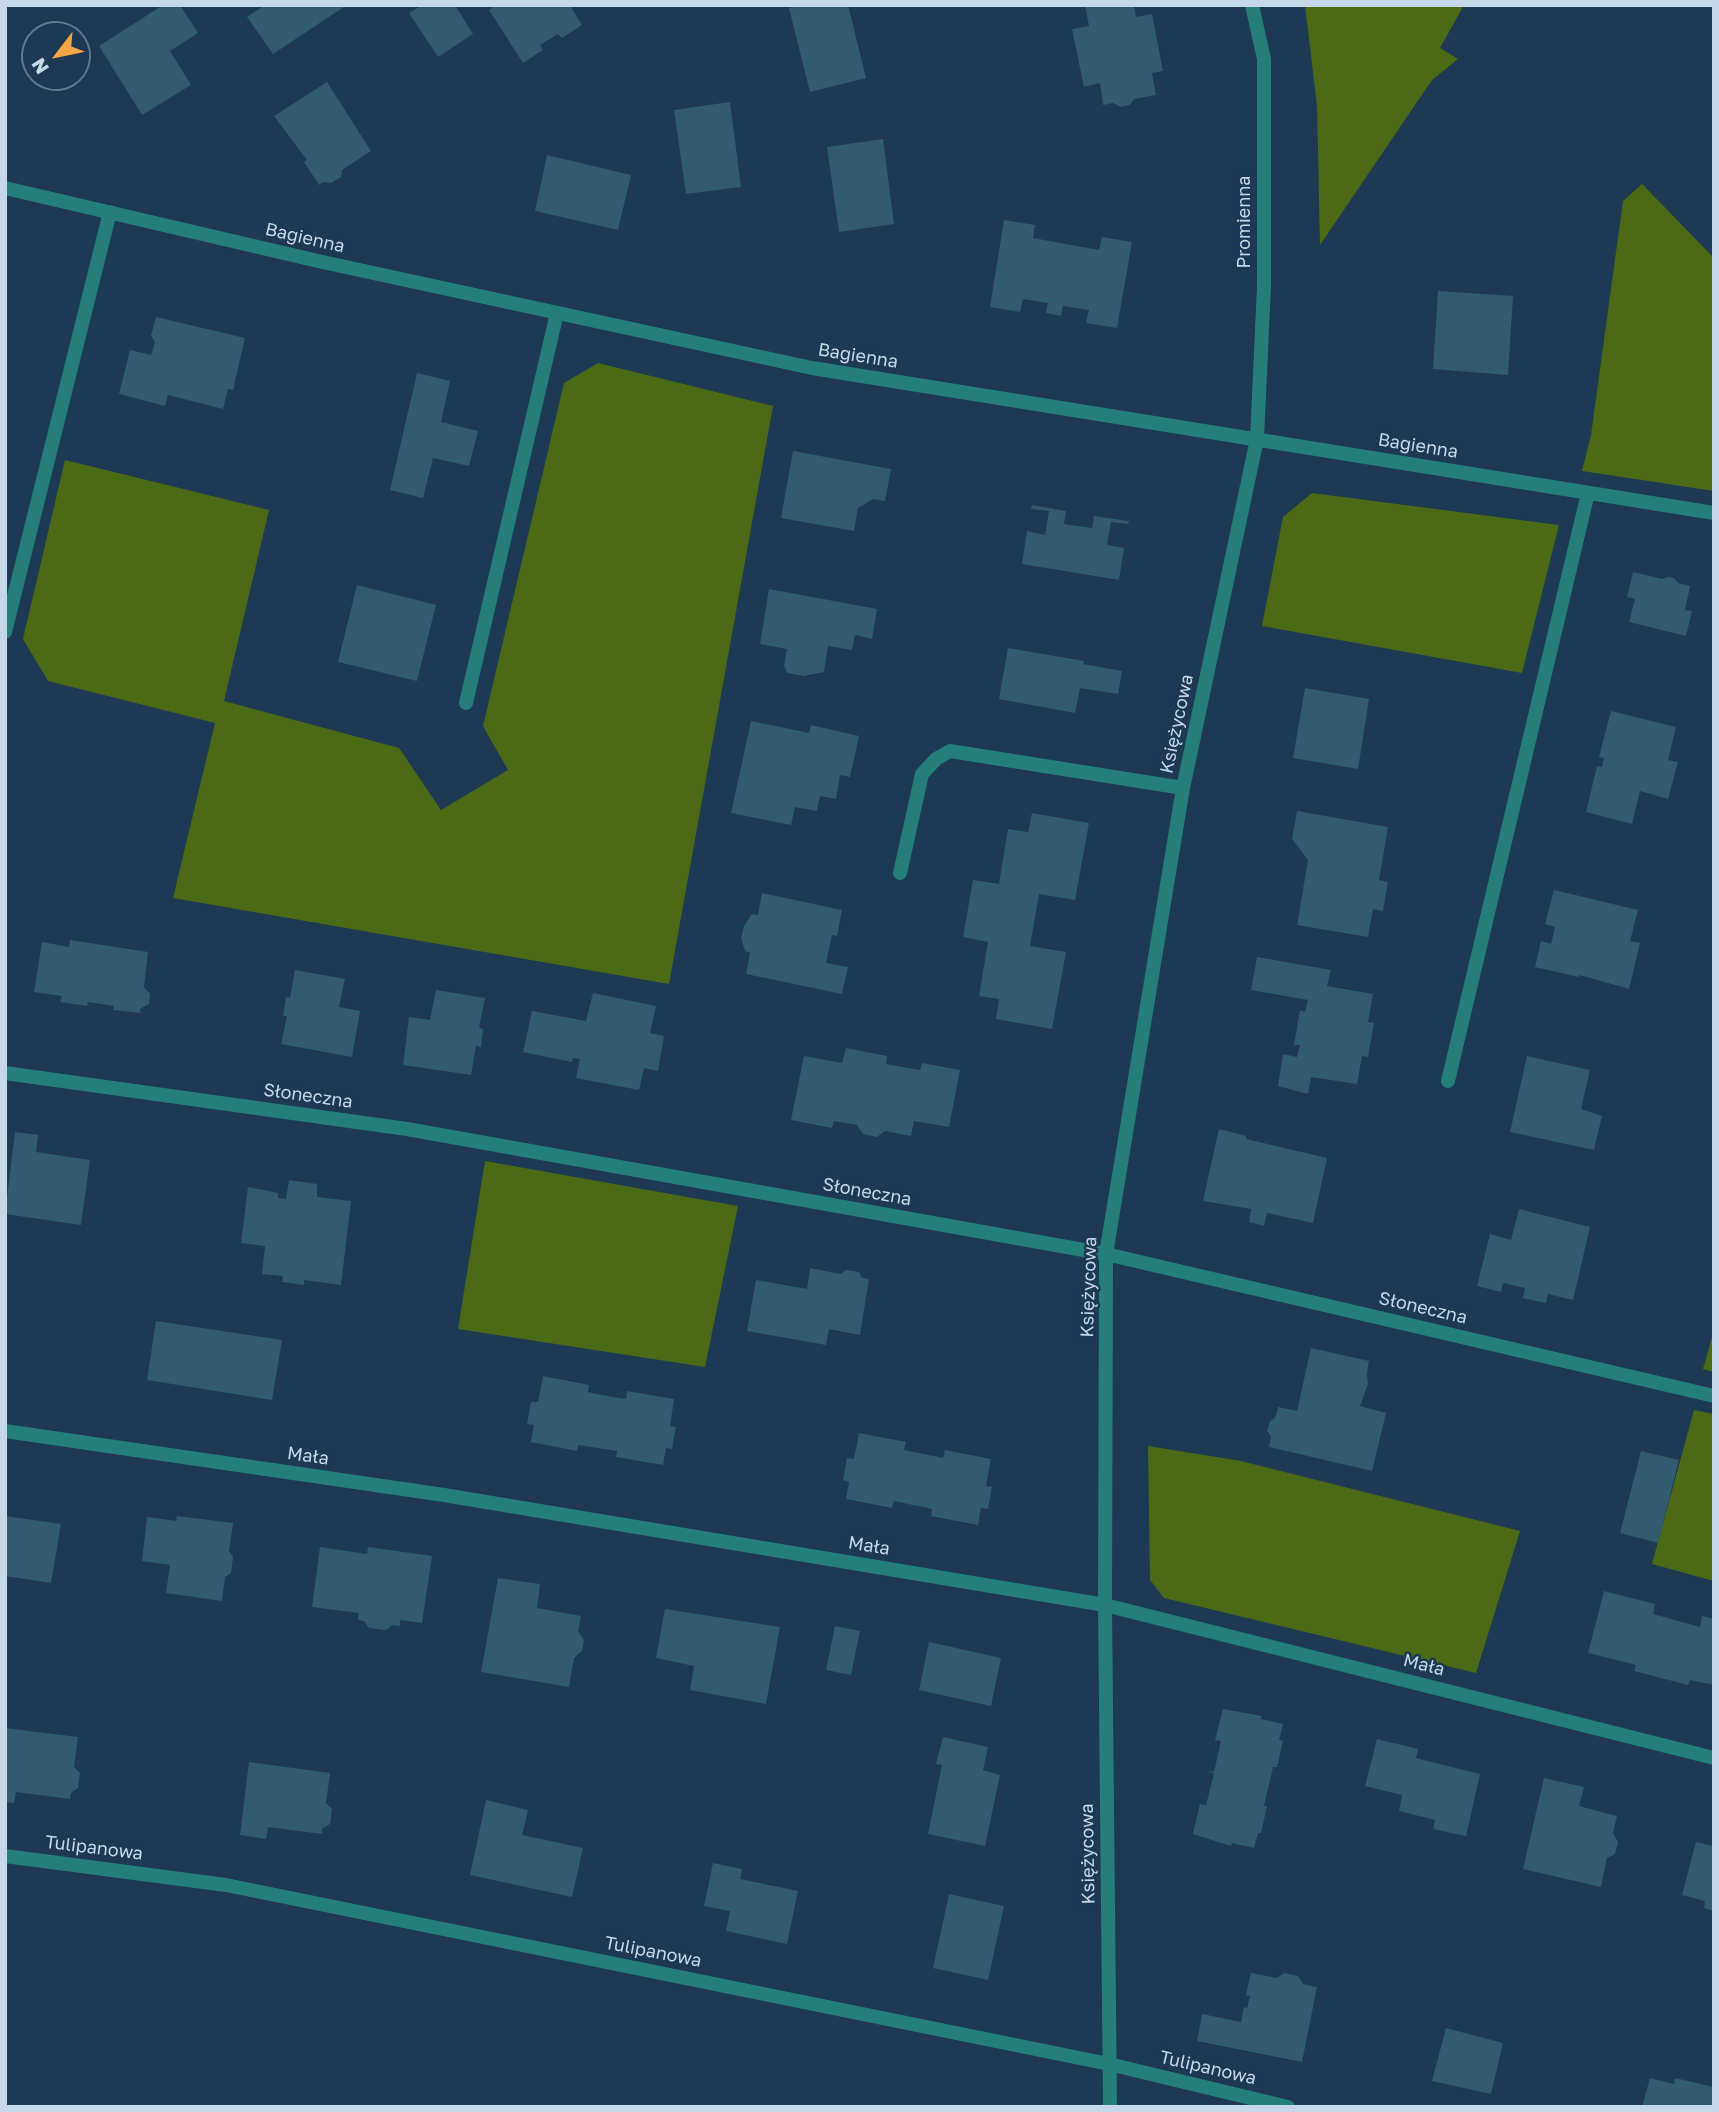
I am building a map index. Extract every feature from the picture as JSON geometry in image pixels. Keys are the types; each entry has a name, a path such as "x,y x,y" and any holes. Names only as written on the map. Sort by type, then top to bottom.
{"street":[{"name":"Promienna","path":"1252,5 1264,60 1264,286 1257,439"},
{"name":"Bagienna","path":"5,187 318,261 812,368 1714,513"},
{"path":"5,632 110,212"},
{"path":"466,703 556,313"},
{"name":"Księżycowa","path":"1110,2107 1105,1605 1106,1254 1183,788 1257,439"},
{"path":"1448,1081 1588,494"},
{"path":"900,873 922,774 936,759 950,751 1183,788"},
{"name":"Słoneczna","path":"5,1073 407,1129 1106,1254 1714,1396"},
{"name":"Mała","path":"5,1432 444,1495 1105,1605 1714,1758"},
{"name":"Tulipanowa","path":"5,1856 226,1885 1109,2064 1288,2107"}],"green space":[{"path":"1305,5 1464,5 1440,48 1458,59 1432,80 1320,245 1317,106"},
{"path":"1642,184 1714,258 1714,491 1582,471 1591,435 1623,201"},
{"path":"598,363 773,406 669,984 173,898 215,723 48,681 23,639 65,460 269,510 224,701 399,748 441,810 508,770 483,726 564,383"},
{"path":"1312,493 1559,525 1522,673 1262,626 1283,517"},
{"path":"485,1161 738,1206 705,1367 458,1329"},
{"path":"1714,1330 1714,1372 1703,1369"},
{"path":"1694,1410 1714,1414 1714,1581 1652,1564"},
{"path":"1148,1446 1241,1461 1520,1531 1476,1673 1164,1598 1150,1580"}],"building":[{"path":"163,5 180,5 198,33 170,51 191,85 142,115 99,46"},
{"path":"265,5 347,5 273,54 247,17"},
{"path":"422,5 455,5 473,34 438,57 409,13"},
{"path":"496,5 570,5 582,25 562,38 558,34 540,45 543,50 523,63 489,10"},
{"path":"800,5 848,5 866,78 810,92 789,8"},
{"path":"1085,5 1134,5 1136,17 1152,14 1163,71 1152,73 1156,95 1134,99 1130,105 1121,107 1113,103 1103,105 1100,83 1084,87 1072,29 1089,26"},
{"path":"327,82 371,151 342,170 341,177 331,183 323,182 319,185 304,162 307,160 274,116"},
{"path":"730,102 741,187 686,194 674,110"},
{"path":"883,139 894,224 839,232 827,147"},
{"path":"547,155 631,175 618,230 535,211"},
{"path":"1004,220 1035,225 1033,238 1099,250 1102,237 1132,242 1117,328 1086,323 1089,310 1063,306 1061,316 1046,313 1048,303 1023,299 1020,312 990,307"},
{"path":"1438,291 1513,296 1508,375 1433,369"},
{"path":"156,317 245,338 233,390 228,389 223,409 168,395 165,406 119,394 130,350 151,355 155,342 151,336"},
{"path":"417,373 450,381 441,422 478,431 469,466 433,458 423,498 390,490"},
{"path":"793,451 891,469 885,501 873,499 858,508 854,531 781,518"},
{"path":"1032,505 1066,511 1064,524 1092,528 1094,516 1129,521 1128,524 1111,522 1107,545 1124,548 1119,580 1022,564 1027,531 1045,535 1049,511 1031,509"},
{"path":"1633,572 1662,579 1674,578 1678,583 1690,586 1685,610 1692,611 1686,636 1629,622 1635,599 1627,597"},
{"path":"357,585 436,605 417,681 338,662"},
{"path":"769,589 877,609 872,639 855,635 852,650 828,646 824,672 804,676 787,673 784,665 787,649 760,644"},
{"path":"1008,648 1084,661 1083,664 1122,671 1118,694 1080,688 1075,713 999,699"},
{"path":"1305,688 1369,699 1358,769 1293,758"},
{"path":"1611,711 1676,727 1668,760 1678,762 1668,799 1640,791 1632,824 1586,812 1597,766 1602,767 1604,758 1599,757"},
{"path":"751,721 809,733 811,725 859,736 850,777 840,775 836,799 820,796 817,811 795,807 791,825 731,813"},
{"path":"1297,811 1388,827 1379,880 1388,882 1383,911 1373,909 1368,937 1297,925 1308,860 1292,839"},
{"path":"1032,813 1089,823 1075,900 1039,894 1030,946 1066,952 1052,1029 996,1019 999,999 979,996 988,942 963,937 973,880 999,884 1008,829 1028,832"},
{"path":"1554,890 1638,910 1630,941 1640,943 1629,989 1580,975 1579,977 1535,967 1541,941 1551,944 1555,927 1545,924"},
{"path":"762,893 842,910 837,936 832,935 826,963 848,967 842,994 746,974 750,953 745,951 741,938 744,926 752,914 758,915"},
{"path":"70,940 148,952 144,987 150,994 149,1004 140,1009 140,1013 113,1010 114,1006 88,1002 87,1006 60,1002 62,996 34,992 42,942 69,947"},
{"path":"1257,957 1331,970 1327,986 1373,994 1368,1022 1374,1023 1368,1057 1362,1056 1357,1084 1311,1077 1308,1094 1278,1086 1283,1054 1297,1057 1300,1045 1294,1045 1300,1010 1305,1012 1308,1000 1251,990"},
{"path":"295,970 345,979 339,1007 360,1011 352,1057 281,1044 287,1016 283,1016 286,997 290,998"},
{"path":"436,990 485,998 479,1028 483,1029 481,1047 476,1046 471,1075 403,1065 409,1017 430,1020"},
{"path":"593,993 656,1006 650,1033 664,1036 658,1071 644,1068 639,1090 576,1078 580,1059 573,1058 572,1062 523,1052 532,1011 586,1021"},
{"path":"846,1048 887,1056 886,1064 920,1070 922,1063 960,1070 949,1127 914,1121 911,1136 885,1131 877,1137 863,1134 857,1125 834,1121 832,1128 791,1120 804,1056 842,1063"},
{"path":"1527,1056 1590,1070 1581,1109 1602,1116 1594,1150 1510,1132"},
{"path":"1219,1129 1246,1136 1246,1139 1327,1158 1313,1223 1267,1213 1264,1226 1249,1222 1251,1209 1203,1201"},
{"path":"15,1132 38,1135 36,1152 90,1160 81,1225 5,1214"},
{"path":"289,1180 317,1184 317,1197 351,1201 341,1285 304,1280 304,1285 282,1282 283,1276 262,1274 265,1246 241,1243 248,1187 278,1193 278,1198 286,1199"},
{"path":"1519,1209 1590,1227 1573,1300 1548,1294 1546,1303 1523,1298 1525,1288 1503,1283 1501,1292 1477,1286 1490,1234 1511,1240"},
{"path":"810,1268 841,1274 846,1270 859,1272 862,1278 869,1279 860,1335 829,1329 826,1345 747,1331 756,1280 807,1289"},
{"path":"156,1321 282,1340 272,1400 147,1380"},
{"path":"1311,1348 1369,1361 1368,1384 1360,1406 1386,1413 1372,1471 1269,1447 1271,1436 1267,1431 1278,1407 1297,1411"},
{"path":"543,1376 589,1385 588,1392 607,1396 626,1399 627,1391 674,1399 670,1426 676,1427 672,1449 666,1448 663,1465 616,1457 617,1451 578,1445 577,1451 531,1442 534,1425 527,1424 531,1402 538,1402"},
{"path":"859,1433 906,1442 904,1450 943,1458 945,1450 991,1459 986,1486 992,1487 988,1509 981,1508 978,1525 931,1516 932,1509 894,1501 892,1508 846,1499 849,1482 843,1480 847,1458 854,1459"},
{"path":"1641,1451 1679,1460 1658,1543 1620,1533"},
{"path":"5,1516 61,1524 51,1583 5,1576"},
{"path":"177,1516 233,1523 229,1551 233,1557 231,1573 225,1577 222,1601 166,1593 170,1565 142,1561 147,1517 176,1521"},
{"path":"320,1547 367,1554 368,1547 432,1556 422,1623 400,1620 400,1626 393,1625 386,1630 369,1628 364,1621 358,1620 359,1613 312,1607"},
{"path":"498,1578 540,1584 537,1608 581,1616 578,1631 584,1640 582,1651 574,1658 569,1687 481,1672"},
{"path":"1604,1591 1655,1604 1653,1614 1700,1627 1702,1616 1714,1619 1714,1685 1690,1680 1688,1685 1634,1671 1636,1665 1588,1653"},
{"path":"665,1609 780,1627 766,1704 690,1690 694,1666 656,1658"},
{"path":"835,1626 860,1631 851,1675 826,1670"},
{"path":"929,1642 1001,1658 991,1706 919,1690"},
{"path":"1223,1709 1262,1716 1261,1719 1283,1724 1279,1740 1283,1741 1277,1767 1273,1767 1261,1833 1258,1833 1254,1848 1232,1843 1231,1846 1193,1834 1200,1804 1206,1805 1214,1774 1208,1771 1214,1772 1221,1741 1215,1740"},
{"path":"5,1728 78,1737 74,1767 80,1773 78,1788 71,1793 70,1799 16,1792 14,1803 5,1802"},
{"path":"943,1737 988,1747 983,1770 1000,1775 985,1846 928,1834 942,1765 936,1764"},
{"path":"1377,1739 1418,1749 1416,1758 1480,1774 1466,1836 1433,1829 1435,1820 1399,1811 1402,1795 1365,1786"},
{"path":"249,1762 330,1773 326,1803 332,1809 330,1824 322,1829 322,1834 268,1827 266,1839 240,1835"},
{"path":"1544,1778 1584,1787 1579,1806 1617,1816 1613,1833 1618,1842 1615,1854 1607,1858 1601,1887 1523,1869"},
{"path":"486,1800 528,1810 522,1835 583,1848 572,1897 470,1875"},
{"path":"1696,1842 1714,1846 1714,1911 1704,1908 1705,1901 1682,1895"},
{"path":"713,1863 742,1869 740,1879 798,1891 787,1944 726,1931 730,1911 704,1906"},
{"path":"949,1894 1004,1906 988,1980 933,1968"},
{"path":"1251,1973 1277,1978 1284,1973 1298,1976 1303,1984 1317,1987 1302,2062 1197,2041 1202,2014 1241,2022 1250,1996 1246,1995"},
{"path":"1446,2028 1503,2043 1491,2094 1432,2081"},
{"path":"1650,2078 1674,2084 1675,2078 1714,2087 1714,2107 1642,2107"}]}
